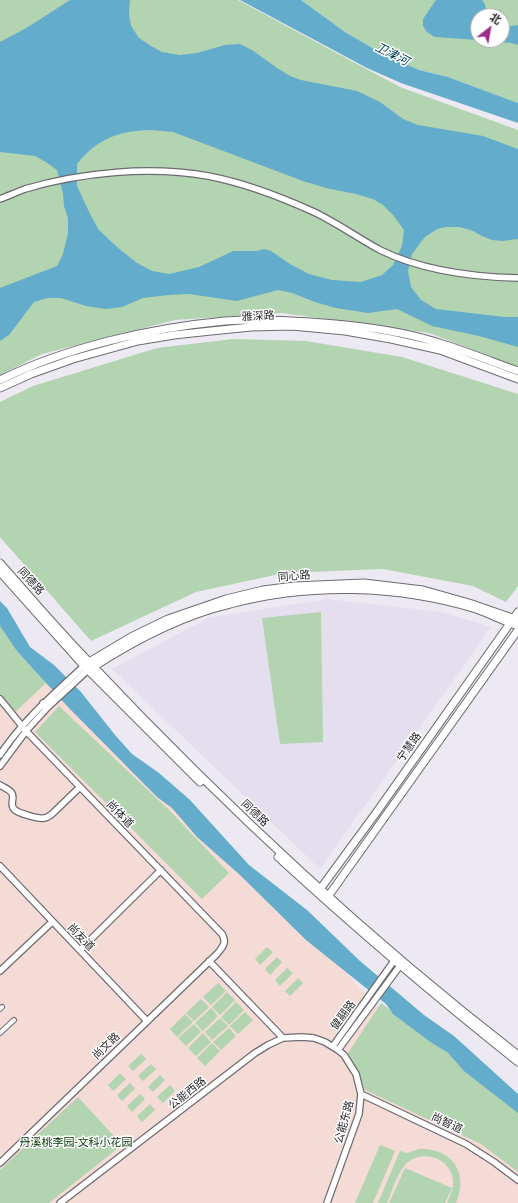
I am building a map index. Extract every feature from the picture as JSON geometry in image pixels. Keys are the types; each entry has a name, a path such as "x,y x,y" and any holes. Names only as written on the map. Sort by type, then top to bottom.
{"main road":[{"name":"雅深路","path":"0,380 80,349 122,338 178,327 226,321 279,320 348,325 400,333 452,346 518,371"},
{"name":"雅深路","path":"0,388 31,374 73,359 138,341 212,330 285,326 345,331 391,339 440,350 518,378"},
{"name":"同德路","path":"0,563 88,666"},
{"name":"同德路","path":"0,572 88,666 319,891 399,961 444,1003 518,1062"},
{"name":"同心路","path":"88,666 131,637 168,619 196,608 263,590 294,586 364,583 423,590 515,618 518,626"},
{"name":"宁慧路","path":"319,891 515,618"},
{"name":"宁慧路","path":"327,898 518,630"},
{"name":"同德路","path":"399,961 518,1055"}],"street":[{"path":"0,199 25,189 86,176 151,171 209,176 272,195 315,213 390,255 422,266 448,272 518,278"},
{"path":"0,755 46,705 88,666"},
{"name":"尚体道","path":"0,699 24,728 222,934 225,939 225,943"},
{"path":"0,766 24,728"},
{"path":"0,785 11,791 13,794 13,809 20,813 41,818 48,817 52,814 80,787"},
{"name":"尚友道","path":"0,866 147,1021"},
{"path":"80,950 161,870"},
{"path":"0,971 52,922"},
{"name":"尚文路","path":"0,1163 209,961 225,943"},
{"path":"209,961 283,1038"},
{"name":"健翮路","path":"333,1046 384,976 399,961"},
{"name":"健翮路","path":"338,1050 389,980 399,961"},
{"path":"0,1033 14,1020"},
{"name":"公能西路","path":"60,1203 255,1053 268,1045 283,1038 302,1037 314,1038 333,1046 338,1050"},
{"name":"公能东路","path":"327,1203 359,1114 361,1094 356,1074 344,1055 338,1050"},
{"name":"尚智道","path":"361,1094 466,1144 518,1180"}],"shaded area":[{"path":"327,599 442,612 491,627 320,869 112,669 208,618"},
{"path":"0,617 29,649 379,1007 518,1114 518,1203 0,1203"}],"green space":[{"path":"0,0 238,0 400,87 518,130 518,367 429,333 282,313 175,320 42,354 0,375"},
{"path":"301,0 518,0 518,103 448,77 419,70 381,53 345,32"},
{"path":"233,339 306,341 402,357 518,394 518,586 506,602 473,586 383,569 284,573 196,592 91,641 0,537 0,402 33,386 157,348"},
{"path":"321,612 323,742 280,744 262,618"},
{"path":"0,624 46,683 15,712 0,694"},
{"path":"59,706 171,812 229,873 202,899 35,732"},
{"path":"267,947 273,952 260,965 255,959"},
{"path":"277,957 282,962 270,975 265,969"},
{"path":"287,968 293,973 280,986 275,980"},
{"path":"298,978 303,983 290,996 285,991"},
{"path":"218,983 226,991 211,1005 203,997"},
{"path":"227,992 235,1000 220,1015 212,1007"},
{"path":"201,999 209,1007 194,1021 186,1013"},
{"path":"236,1002 244,1010 229,1025 221,1017"},
{"path":"381,1003 518,1106 518,1172 481,1144 365,1090 348,1053"},
{"path":"211,1008 218,1016 203,1031 195,1023"},
{"path":"245,1012 253,1020 238,1034 230,1026"},
{"path":"185,1014 193,1022 177,1037 170,1029"},
{"path":"220,1018 228,1026 212,1040 205,1032"},
{"path":"194,1024 201,1032 186,1046 178,1038"},
{"path":"229,1028 236,1036 221,1050 213,1042"},
{"path":"203,1033 211,1042 196,1056 188,1048"},
{"path":"212,1043 220,1051 205,1066 197,1058"},
{"path":"141,1054 146,1059 133,1071 128,1066"},
{"path":"151,1064 156,1069 143,1081 138,1076"},
{"path":"120,1073 126,1079 113,1091 108,1085"},
{"path":"160,1075 165,1080 153,1092 148,1087"},
{"path":"130,1083 135,1089 122,1101 117,1095"},
{"path":"170,1085 175,1091 163,1103 157,1097"},
{"path":"140,1094 145,1099 132,1112 127,1106"},
{"name":"丹溪桃李园-文科小花园","path":"78,1097 122,1145 49,1203 0,1203 0,1170"},
{"path":"150,1104 155,1110 142,1122 137,1116"},
{"path":"380,1145 395,1151 373,1203 355,1203"},
{"path":"419,1149 441,1152 449,1157 455,1164 459,1172 460,1182 456,1203 447,1203 453,1186 451,1172 441,1161 427,1156 412,1159 406,1164 397,1177 387,1203 378,1203 400,1151 407,1153"},
{"path":"405,1168 452,1188 445,1203 389,1203"}],"water":[{"path":"70,0 130,0 129,14 131,26 139,38 162,52 179,55 197,53 225,45 240,44 252,50 290,76 301,80 357,91 380,102 403,119 418,125 483,136 518,149 518,239 502,241 492,240 471,230 459,227 437,229 425,237 412,254 408,271 411,287 421,300 436,309 505,317 518,317 518,347 479,336 432,326 397,309 368,313 336,308 292,293 278,290 237,301 189,294 169,295 143,298 122,307 106,309 86,306 61,298 47,298 34,302 9,335 0,341 0,288 57,266 63,254 68,233 68,218 64,206 63,194 57,170 35,156 0,152 0,42 28,27","holes":["151,130 173,132 303,181 373,199 383,205 393,215 404,230 402,246 393,265 382,275 361,282 332,280 309,274 290,264 271,251 264,249 257,251 233,251 199,267 169,274 152,271 137,263 99,230 77,186 77,164 85,155 101,142 119,134"]},
{"path":"240,0 301,0 345,32 381,53 419,70 448,77 518,103 518,123 401,83 367,68"},
{"path":"436,0 482,0 485,4 486,8 470,8 470,39 435,37 427,32 423,26 423,19"},
{"path":"518,25 518,45 510,43 510,26"},
{"path":"0,601 7,608 30,647 54,665 81,692 132,754 159,773 190,800 249,865 307,910 360,961 424,1015 454,1036 518,1094 518,1113 464,1071 448,1053 429,1041 393,1014 386,1004 306,940 240,875 197,837 172,808 157,797 68,707 17,651 0,626"}],"water label":[{"name":"卫津河","path":"392,54"}]}
